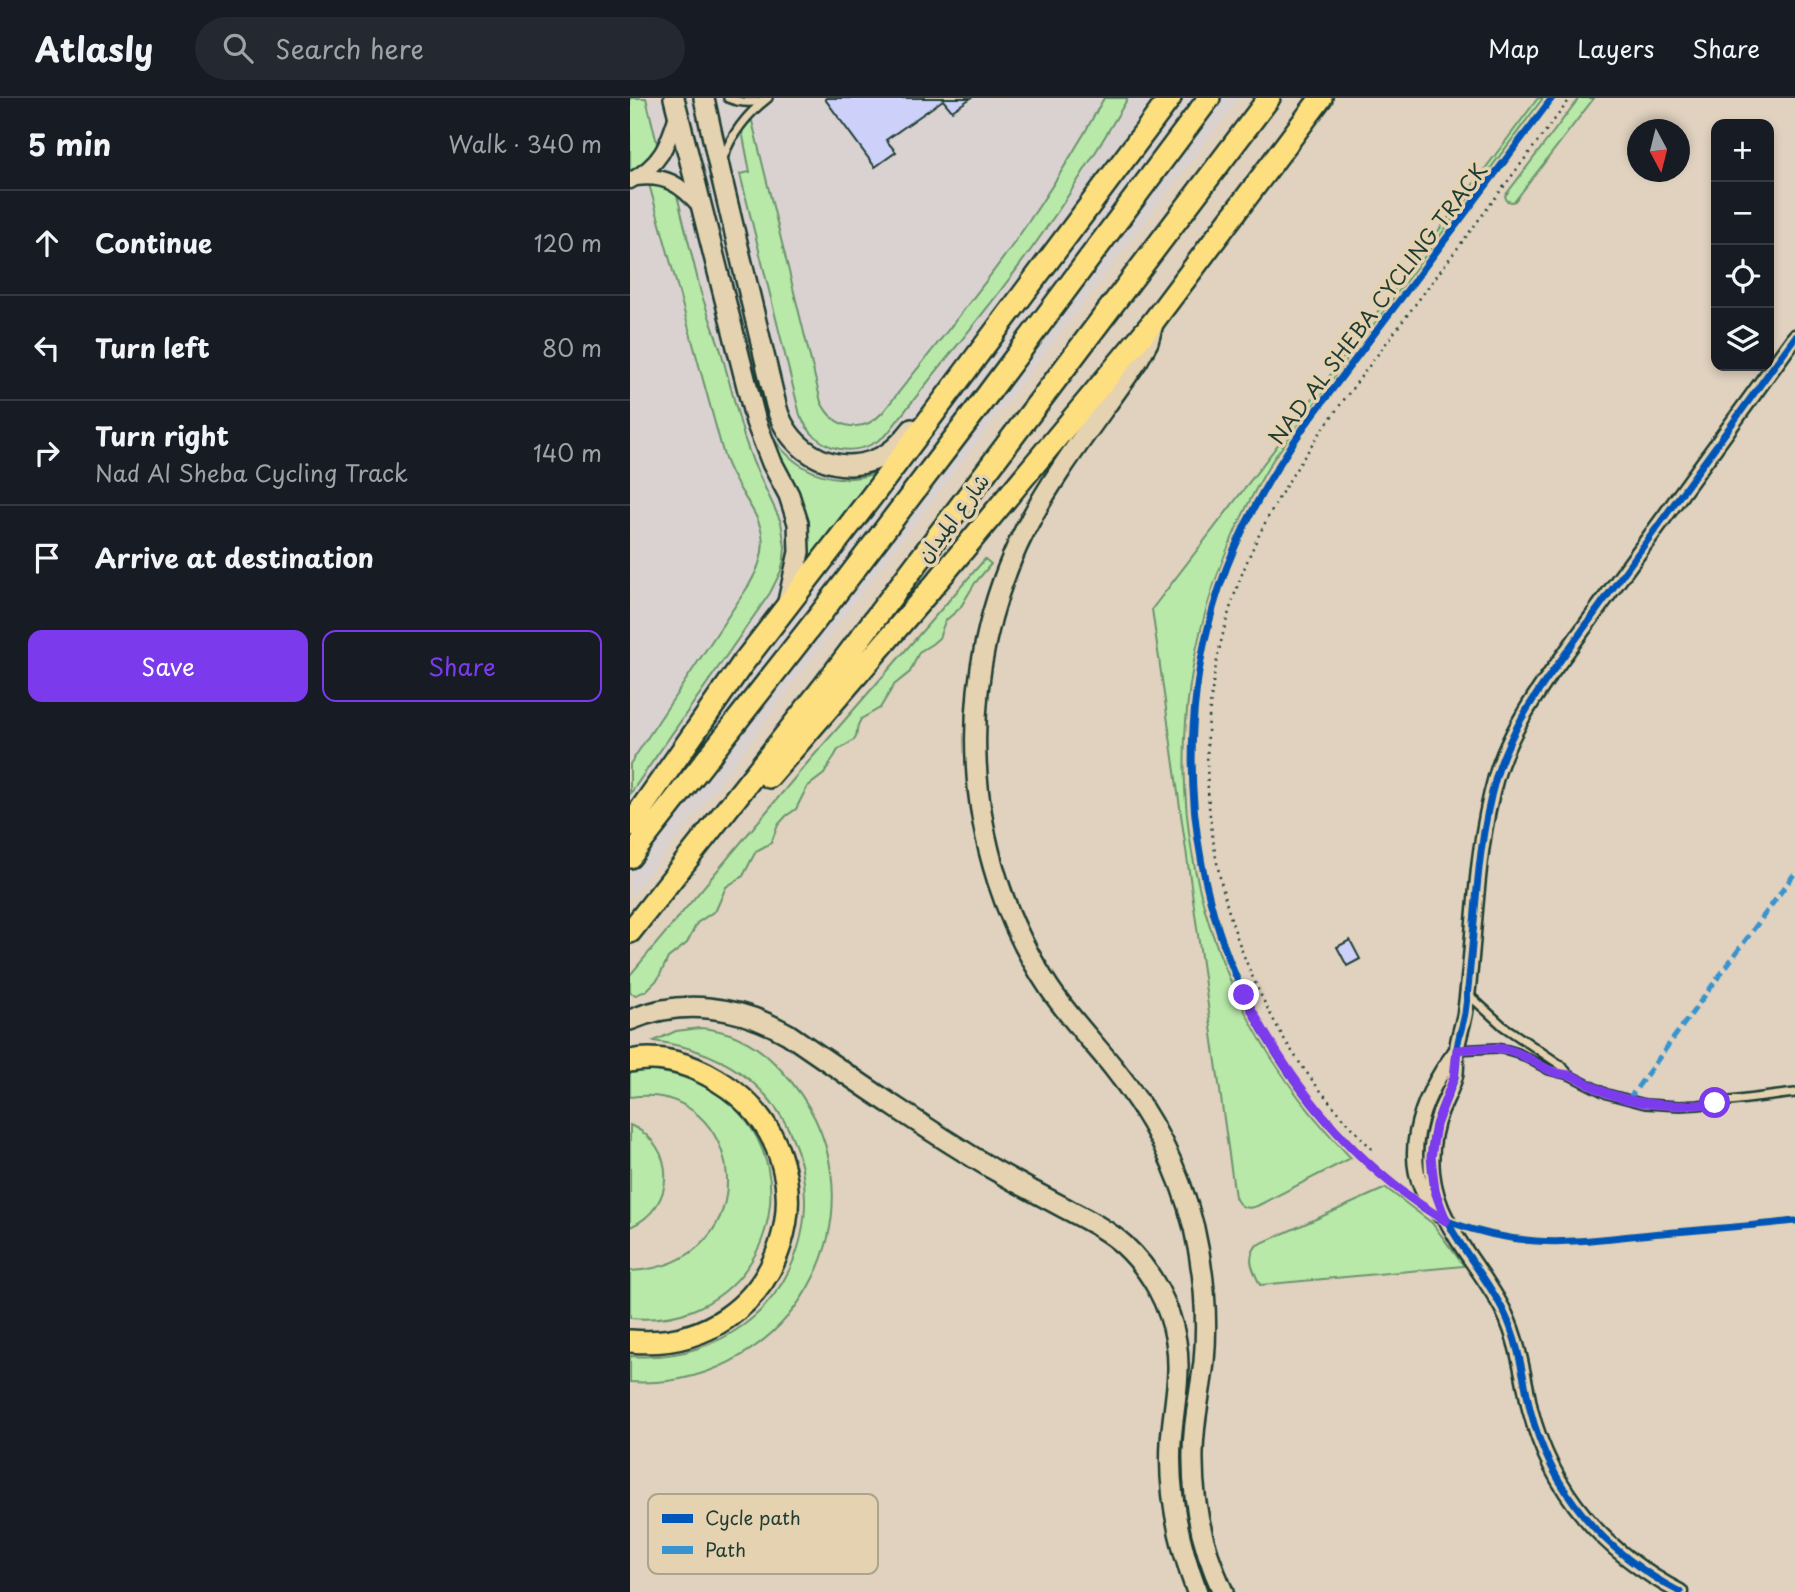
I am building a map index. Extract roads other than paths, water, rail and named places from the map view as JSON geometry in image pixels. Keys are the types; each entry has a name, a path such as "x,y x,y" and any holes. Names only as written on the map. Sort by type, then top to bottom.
{"main road":[{"path":"1112,175 1153,98"},
{"path":"630,825 730,680 1170,98"},
{"path":"630,857 918,486 1209,98"},
{"name":"شارع الميدان","path":"630,932 824,686 1269,98"},
{"path":"706,836 774,772 930,590 1153,322 1321,98"},
{"path":"630,1061 665,1060 695,1069 723,1083 758,1115 767,1129 781,1159 787,1192 782,1242 769,1272 736,1311 708,1329 676,1339 630,1341"}],"street":[{"path":"704,98 778,416 795,443 813,456 833,463 855,464 876,459 895,448 932,405 956,384"},
{"path":"633,180 650,168 662,154 668,142 676,106"},
{"path":"676,106 756,422 772,463 789,495 798,523 799,552 787,607"},
{"path":"633,180 653,177 669,181 684,189 701,207"},
{"path":"1153,322 1138,360 1052,481 1013,555 995,604 983,651 976,702 976,755 988,846 999,886 1018,933 1062,1007 1142,1107 1168,1154 1187,1203 1199,1254 1205,1307 1204,1360 1194,1438 1194,1483 1206,1548 1223,1592"},
{"path":"1680,1592 1649,1575 1612,1547 1588,1521 1555,1474 1536,1431 1506,1315 1485,1278 1446,1221 1435,1191 1431,1157 1436,1125 1454,1077 1467,993 1483,836 1496,776 1516,727 1544,683 1795,337"},
{"path":"630,1020 668,1009 704,1007 739,1012 772,1025 945,1140 1096,1225 1125,1247 1159,1290 1176,1342 1178,1379 1171,1446 1172,1495 1181,1544 1197,1592"}],"lane":[{"path":"728,98 750,103 768,98"},
{"path":"720,171 727,147 739,127 752,111 768,98"},
{"path":"1467,993 1509,1030 1562,1066 1569,1075"},
{"path":"1457,1050 1507,1049 1555,1073 1569,1075 1607,1094 1663,1105 1698,1105 1795,1093"}]}
